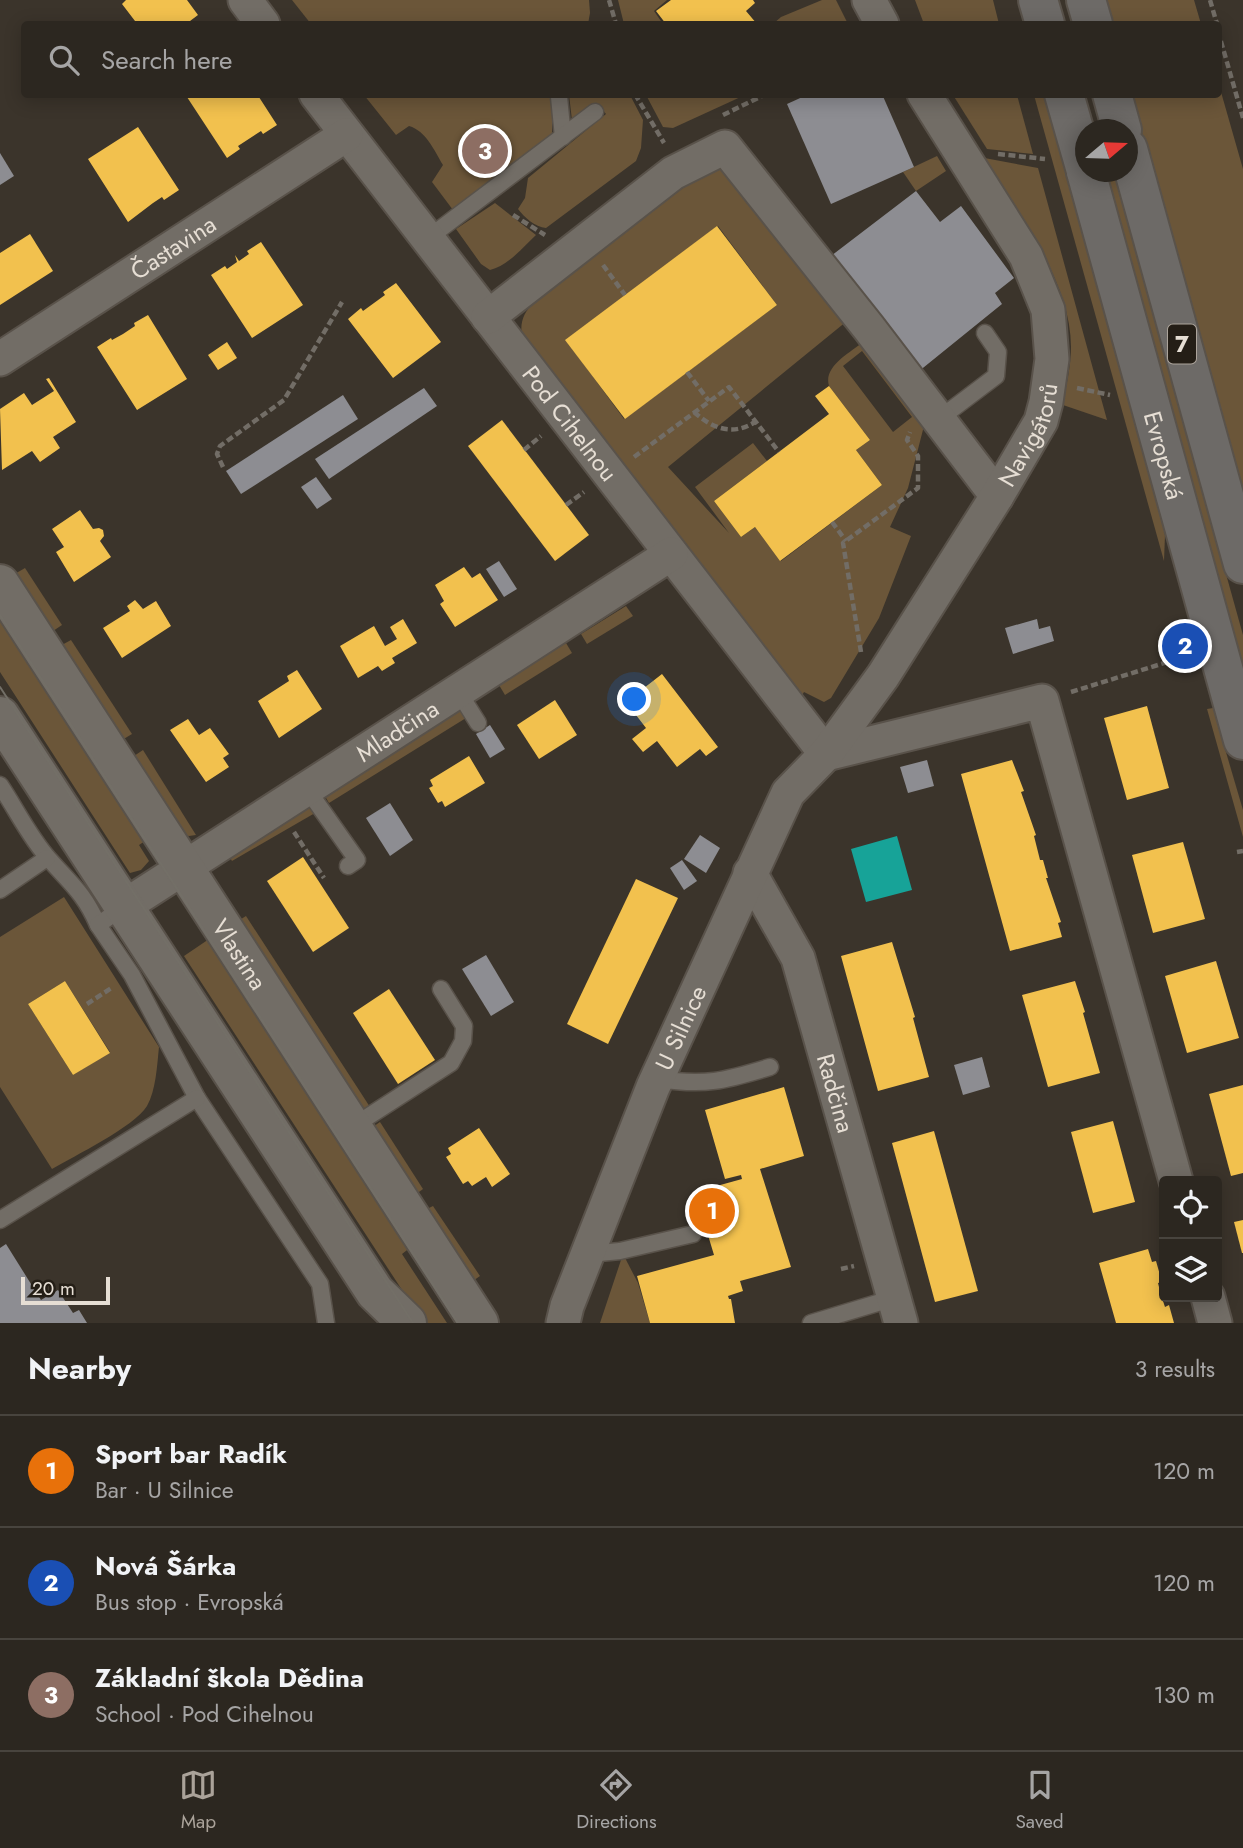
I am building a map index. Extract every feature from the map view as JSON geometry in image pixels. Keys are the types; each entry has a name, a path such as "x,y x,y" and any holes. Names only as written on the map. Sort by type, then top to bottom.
{"main road":[{"path":"1038,0 1044,21"},
{"path":"1086,0 1092,21"},
{"name":"Evropská","path":"1065,98 1075,133"},
{"path":"1113,98 1119,119"},
{"name":"Evropská","path":"1089,182 1243,740"},
{"name":"Evropská","path":"1137,182 1243,564"}],"street":[{"path":"244,0 261,21"},
{"path":"869,0 880,21"},
{"name":"Pod Cihelnou","path":"319,98 826,754"},
{"name":"Navigátorů","path":"826,754 883,676 998,496 1041,421 1046,402 1052,359 1048,310 1026,256 927,98"},
{"name":"Častavina","path":"0,359 346,135"},
{"path":"488,317 673,173 726,147 998,496"},
{"name":"Mladčina","path":"111,916 671,554"},
{"name":"Vlastina","path":"0,584 479,1323"},
{"path":"826,754 1042,701 1174,1176"},
{"path":"0,716 111,916 375,1292 407,1323"},
{"name":"U Silnice","path":"560,1321 657,1079 750,873 788,793 826,754"},
{"name":"Radčina","path":"750,873 798,958 897,1311"},
{"path":"1209,1302 1215,1323"}],"lane":[{"path":"559,98 563,136"},
{"path":"427,239 595,112"},
{"path":"930,409 996,376 998,352 985,333"},
{"path":"458,691 478,723"},
{"path":"0,785 47,858 89,902 111,916 131,975 197,1098 320,1284 326,1323"},
{"path":"307,789 357,860 348,866"},
{"path":"0,890 47,858"},
{"path":"352,1127 451,1063 463,1041 464,1026 441,989"},
{"path":"657,1079 688,1084 719,1082 770,1067"},
{"path":"0,1220 197,1098"},
{"path":"589,1254 620,1251 693,1234"},
{"path":"811,1323 897,1311"}],"path":[{"path":"609,0 615,21"},
{"path":"1210,0 1216,21"},
{"path":"1222,42 1243,118"},
{"path":"637,98 664,144"},
{"path":"513,215 548,237"},
{"path":"223,467 218,454 220,446 284,400 342,302"},
{"path":"687,372 709,401"},
{"path":"625,464 729,387 779,452"},
{"path":"863,663 843,543 918,488 919,456 907,440 930,409"},
{"path":"694,412 704,422 719,429 741,429 755,422"},
{"path":"524,450 546,431"},
{"path":"566,505 589,487"},
{"path":"832,522 846,541"},
{"path":"1042,701 1174,660"},
{"path":"294,831 324,878"},
{"path":"87,1004 131,975"}],"shaded area":[{"path":"292,0 589,0 590,13 589,21 309,21"},
{"path":"618,0 667,0 654,11 661,21 623,21"},
{"path":"822,0 836,0 846,21 776,21"},
{"path":"915,0 993,0 998,21 923,21"},
{"path":"1102,0 1194,0 1200,21 1108,21"},
{"path":"1222,96 1243,169 1243,505 1138,131 1138,119 1135,119 1129,98 1222,98"},
{"path":"366,98 554,98 552,144 453,210 432,182 443,165 429,142 415,128 409,126 396,135"},
{"path":"569,98 632,98 643,120 641,148 636,161 546,228 538,226 518,209 525,198 528,178 606,114 598,104 572,120"},
{"path":"648,98 738,98 673,128 663,127"},
{"path":"955,98 1018,98 1033,154 987,149"},
{"path":"1035,98 1046,98 1162,519 1165,535 1164,561"},
{"path":"937,156 946,171 916,191 903,172"},
{"path":"979,157 1038,168 1107,420 1063,405 1071,347 1069,321 1062,296 1024,222"},
{"path":"718,165 733,170 847,321 668,467 729,533 695,487 753,443 767,461 714,501 741,537 755,527 781,561 882,485 856,450 870,440 829,386 830,372 839,361 863,342 925,422 908,488 890,527 911,536 879,618 831,698 824,702 804,692 801,697 523,342 523,320 535,301 709,168","holes":["718,226 777,305 624,419 566,340","862,351 912,417 893,432 843,366"]},
{"path":"1106,182 1117,182 1243,635 1243,674"},
{"path":"495,203 536,235 509,260 490,270 481,264 456,229"},
{"path":"25,568 62,625 47,635 13,575"},
{"path":"626,606 633,616 587,644 581,634"},
{"path":"0,609 148,839 139,845 149,861 141,870 130,873 0,672"},
{"path":"71,640 132,734 117,743 60,646"},
{"path":"566,643 572,653 505,695 499,685"},
{"path":"460,708 466,718 329,803 323,793"},
{"path":"1213,708 1243,810 1243,837 1207,709"},
{"path":"143,750 196,835 179,834 128,760"},
{"path":"309,803 315,813 232,861 227,853"},
{"path":"64,897 159,1047 152,1093 147,1106 140,1114 117,1132 52,1169 0,1087 0,937","holes":["65,981 110,1052 73,1075 28,1004"]},
{"path":"246,916 370,1107 360,1113 233,924"},
{"path":"212,937 411,1247 402,1254 447,1323 424,1323 184,956"},
{"path":"380,1122 423,1189 415,1195 367,1131"},
{"path":"433,1206 480,1276 467,1285 425,1210"},
{"path":"623,1254 638,1283 650,1323 600,1323"}],"building: Homes":[{"path":"126,0 187,0 198,15 190,21 135,21 122,4"},
{"path":"671,0 753,0 755,3 746,11 754,21 664,21 656,11"},
{"path":"188,98 260,98 277,125 263,134 261,131 238,146 240,149 227,158"},
{"path":"138,127 179,190 164,200 162,197 128,222 88,159"},
{"path":"717,226 777,305 625,419 565,340"},
{"path":"30,234 53,271 0,305 0,253"},
{"path":"261,242 303,305 252,338 211,275 225,266 227,269 237,262 235,255 239,261 249,254 247,251"},
{"path":"396,283 441,342 393,378 348,319 361,308 363,311 385,295 383,292"},
{"path":"148,315 187,379 137,410 97,347 123,334 135,326 134,323"},
{"path":"227,342 237,358 218,370 208,355"},
{"path":"49,378 76,422 53,437 60,448 40,462 32,451 2,470 0,409 24,393 32,405 54,391 46,379"},
{"path":"829,386 870,440 856,450 882,485 780,561 755,527 741,537 714,501 829,414 815,396"},
{"path":"502,420 589,535 555,561 468,446"},
{"path":"80,510 93,529 103,530 104,536 100,541 111,557 74,582 56,552 64,547 52,529"},
{"path":"464,567 472,578 480,573 498,600 455,627 440,604 444,601 435,585"},
{"path":"135,600 143,609 156,601 171,626 122,658 103,628 130,611 127,606"},
{"path":"403,619 417,643 392,658 395,663 382,671 378,666 358,678 340,646 374,626 385,646 397,639 390,627"},
{"path":"297,670 322,709 279,738 258,701 289,681 287,676"},
{"path":"662,674 718,747 706,756 700,749 677,767 657,741 643,752 632,739 646,728 626,702"},
{"path":"555,700 577,735 539,759 517,725"},
{"path":"1147,706 1169,788 1127,800 1104,718"},
{"path":"188,719 199,735 210,728 229,754 223,758 229,767 206,782 170,730"},
{"path":"469,756 485,783 445,807 442,801 438,803 429,788 433,786 430,780"},
{"path":"1012,760 1024,791 1021,792 1061,922 1058,923 1062,937 1010,951 961,774"},
{"path":"1183,842 1205,919 1153,933 1132,855"},
{"path":"303,857 349,928 313,952 267,881"},
{"path":"636,879 678,898 608,1044 567,1024"},
{"path":"892,942 915,1017 913,1018 929,1077 878,1091 841,956"},
{"path":"1216,961 1239,1038 1187,1053 1165,976"},
{"path":"65,981 110,1053 73,1075 28,1004"},
{"path":"1075,981 1100,1073 1048,1087 1022,995"},
{"path":"389,989 435,1060 398,1084 353,1013"},
{"path":"1243,1085 1243,1173 1231,1176 1209,1094"},
{"path":"784,1087 804,1156 760,1169 791,1267 740,1281 743,1291 728,1296 731,1299 735,1323 650,1323 637,1276 714,1255 695,1192 742,1179 741,1175 725,1179 705,1110"},
{"path":"1113,1121 1135,1202 1093,1213 1071,1132"},
{"path":"479,1128 510,1174 492,1187 486,1177 472,1186 468,1181 463,1184 446,1157 451,1154 448,1148"},
{"path":"934,1131 978,1291 935,1302 892,1143"},
{"path":"1243,1220 1243,1253 1242,1253 1234,1222"},
{"path":"1148,1249 1152,1262 1156,1261 1159,1272 1159,1302 1163,1302 1165,1307 1169,1305 1174,1323 1116,1323 1099,1263"}],"building: Public":[{"path":"897,836 912,890 866,902 851,849"}],"building: Industry":[{"path":"800,98 884,98 914,167 831,204 787,104"},
{"path":"0,153 14,176 0,185"},
{"path":"916,191 940,222 961,206 1014,278 995,293 1002,304 913,376 827,259"},
{"path":"424,388 437,406 329,479 315,459"},
{"path":"343,395 358,419 241,494 226,471"},
{"path":"316,477 332,499 317,509 301,487"},
{"path":"499,561 517,589 504,597 486,569"},
{"path":"1037,619 1039,629 1050,626 1054,641 1013,654 1005,628"},
{"path":"490,725 505,749 490,758 476,734"},
{"path":"927,760 934,786 908,793 900,767"},
{"path":"390,803 413,840 390,856 366,818"},
{"path":"700,835 720,848 706,873 684,859"},
{"path":"682,860 697,881 684,890 670,868"},
{"path":"486,955 514,1002 491,1016 462,969"},
{"path":"982,1057 990,1087 963,1095 954,1065"},
{"path":"6,1244 41,1300 58,1290 73,1313 79,1310 87,1323 0,1323 0,1248"}],"tram line":[{"path":"0,615 458,1323"},
{"path":"0,687 413,1323"}],"place":[{"name":"Základní škola Dědina","path":"485,151"},
{"name":"Nová Šárka","path":"1185,646"},
{"name":"Sport bar Radík","path":"712,1211"}]}
